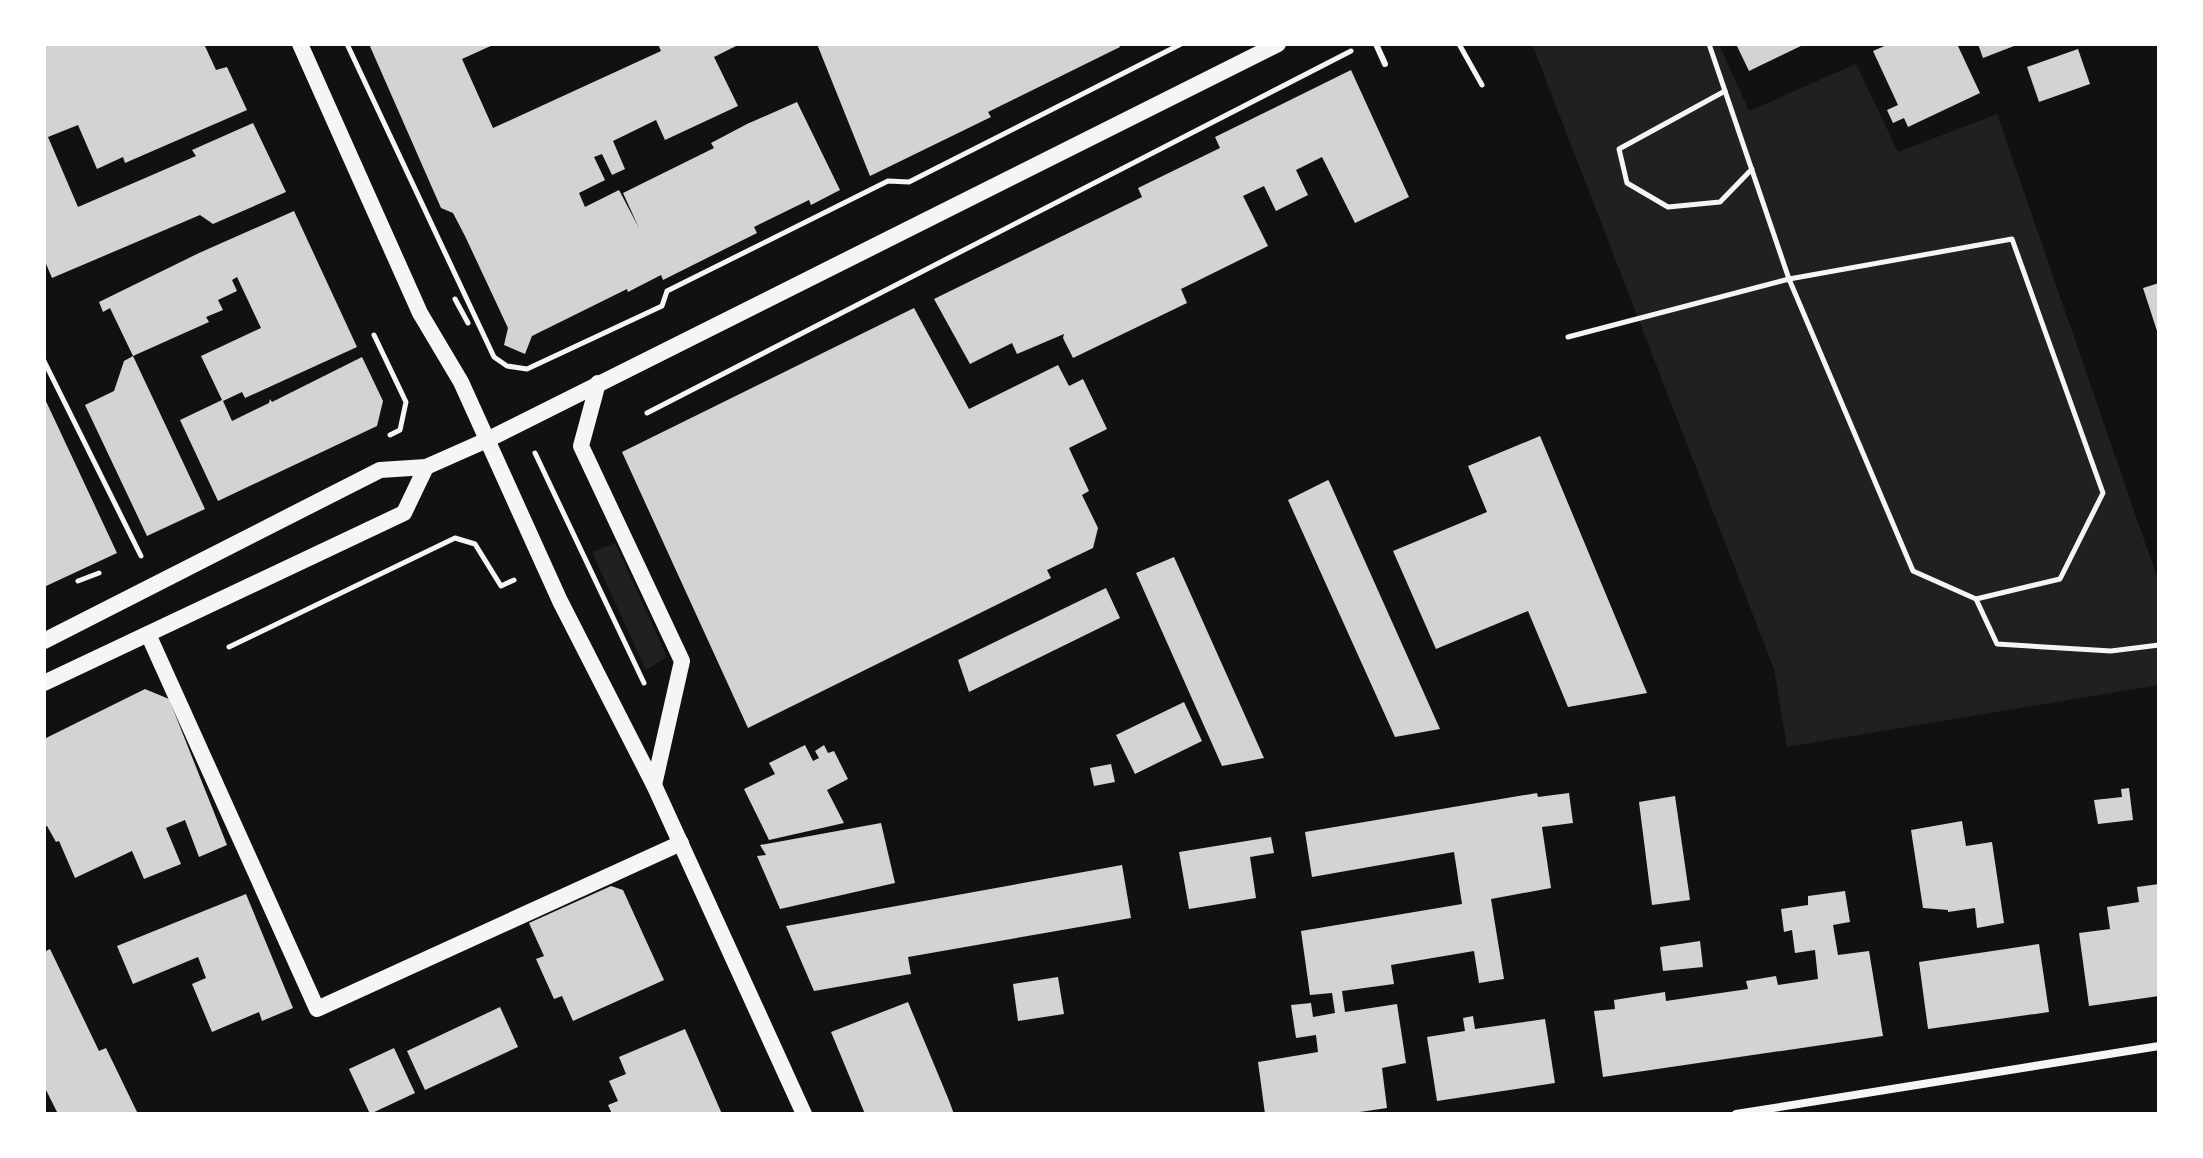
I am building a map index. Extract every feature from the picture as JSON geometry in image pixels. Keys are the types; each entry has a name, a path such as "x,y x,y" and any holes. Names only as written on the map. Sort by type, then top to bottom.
{"main road":[{"path":"300,44 420,313 461,382 544,567 654,785 804,1114"},
{"path":"44,641 380,470 426,467 487,440 1278,44"},
{"path":"598,383 581,446 682,661 654,785"},
{"path":"44,683 404,513 426,467"},
{"path":"148,634 317,1009 681,843"}],"street":[{"path":"1736,1114 2159,1046"}],"lane":[{"path":"1376,44 1385,64"}],"path":[{"path":"347,44 494,357 507,366 527,369 662,306 667,291 888,181 909,182 1181,44"},
{"path":"1459,44 1482,85"},
{"path":"1568,337 1789,279 2012,239 2103,493 2060,579 1976,599 1913,571 1789,279 1709,44"},
{"path":"647,413 1353,51"},
{"path":"1725,91 1619,149 1627,183 1668,207 1720,202 1752,169"},
{"path":"374,335 406,402 400,430 386,437"},
{"path":"44,361 155,586"},
{"path":"229,647 455,538 475,544 501,586 544,567"},
{"path":"1976,599 1997,644 2111,651 2159,645"}],"shaded area":[{"path":"1532,44 1719,44 1749,111 1856,64 1898,152 1997,114 2159,583 2159,685 1787,747 1774,669"},
{"path":"615,543 667,657 646,670 592,552"}],"building":[{"path":"44,44 204,44 216,70 227,67 247,110 125,163 123,157 97,169 78,125 48,137 78,207 196,156 192,150 253,123 286,192 213,224 200,215 52,278 44,259"},
{"path":"369,44 495,44 462,59 493,128 661,51 658,44 740,44 714,57 738,106 665,140 656,120 613,141 625,169 612,175 602,154 594,157 605,180 579,193 585,207 619,190 639,228 623,193 714,148 711,143 747,124 797,102 840,190 811,205 809,200 754,227 757,233 663,280 661,275 628,292 627,289 532,336 525,354 504,345 508,328 453,213 441,208"},
{"path":"817,44 1118,44 1120,47 988,112 991,117 870,176"},
{"path":"1736,44 1805,44 1749,71"},
{"path":"1889,44 1957,44 1980,93 1908,127 1904,118 1893,123 1887,110 1898,105 1873,51"},
{"path":"1978,44 2013,44 2014,46 1983,58"},
{"path":"2078,49 2090,84 2039,102 2027,67"},
{"path":"1351,70 1409,197 1355,223 1322,157 1296,170 1308,195 1276,211 1264,186 1243,196 1268,246 1181,289 1187,303 1073,358 1064,334 1017,354 1012,343 970,364 934,299 1142,197 1138,188 1220,148 1215,137"},
{"path":"294,211 357,347 245,398 242,392 223,401 232,421 269,403 270,399 272,402 362,357 383,401 377,426 218,501 180,420 222,400 201,356 261,328 237,277 232,280 237,291 218,300 223,310 206,317 209,322 133,356 110,308 103,312 99,302"},
{"path":"2159,283 2159,334 2158,334 2143,288"},
{"path":"914,308 969,409 1058,365 1069,386 1083,379 1107,429 1069,448 1089,491 1082,495 1098,528 1093,548 1047,570 1051,578 748,728 622,452"},
{"path":"133,356 205,509 147,536 85,405 114,391 124,361"},
{"path":"44,397 117,553 44,587"},
{"path":"1540,436 1647,693 1568,707 1528,611 1436,649 1393,551 1487,512 1468,466"},
{"path":"1328,480 1440,729 1395,737 1288,500"},
{"path":"1174,557 1264,758 1222,766 1136,573"},
{"path":"1106,588 1120,618 969,692 958,660"},
{"path":"145,689 169,699 227,845 199,857 185,820 166,828 181,864 144,879 132,851 75,878 59,841 56,842 47,826 44,827 44,739"},
{"path":"1184,702 1202,741 1135,774 1116,735"},
{"path":"805,745 813,761 819,758 815,751 824,745 828,753 834,751 848,779 827,790 844,823 769,840 744,789 775,774 769,763"},
{"path":"1111,764 1115,782 1094,786 1090,768"},
{"path":"2129,788 2133,820 2098,824 2094,800 2122,797 2121,789"},
{"path":"1537,793 1538,797 1569,793 1573,823 1542,827 1551,888 1491,899 1504,979 1479,983 1474,951 1391,965 1394,984 1342,991 1345,1012 1397,1004 1406,1063 1382,1068 1387,1108 1346,1114 1265,1114 1258,1062 1318,1052 1316,1035 1296,1038 1291,1005 1311,1003 1313,1017 1335,1013 1332,993 1310,995 1301,931 1462,904 1454,852 1312,877 1305,832"},
{"path":"1675,796 1690,900 1652,905 1639,802"},
{"path":"1962,821 1966,846 1992,842 2004,923 1977,928 1975,908 1948,912 1923,908 1911,830"},
{"path":"881,823 895,883 780,909 757,856 766,855 760,845"},
{"path":"1271,837 1274,853 1250,857 1256,898 1189,909 1179,852"},
{"path":"1122,865 1131,918 908,957 911,974 814,991 786,926"},
{"path":"2159,884 2159,996 2089,1006 2079,933 2110,929 2107,907 2139,902 2137,887"},
{"path":"611,886 623,890 664,980 573,1021 562,996 554,999 536,959 544,956 529,923"},
{"path":"1845,891 1850,922 1833,925 1838,955 1869,951 1883,1036 1603,1077 1594,1011 1615,1009 1614,1000 1665,992 1666,1001 1748,989 1746,981 1776,976 1778,985 1818,979 1815,950 1795,953 1792,930 1784,932 1781,909 1808,905 1808,896"},
{"path":"246,894 293,1008 262,1021 259,1012 212,1032 192,984 206,978 198,957 133,984 117,946"},
{"path":"1700,941 1703,967 1663,971 1660,947"},
{"path":"2039,944 2049,1012 1928,1029 1919,962"},
{"path":"50,949 99,1051 106,1048 138,1114 58,1114 44,1086 44,952"},
{"path":"1058,977 1064,1014 1018,1021 1013,984"},
{"path":"908,1002 954,1114 865,1114 831,1032"},
{"path":"500,1007 518,1047 425,1090 407,1051"},
{"path":"1473,1016 1475,1029 1545,1019 1555,1083 1437,1101 1427,1037 1465,1031 1463,1018"},
{"path":"685,1029 722,1114 612,1114 608,1105 618,1101 609,1081 626,1074 619,1057"},
{"path":"394,1048 415,1093 370,1114 349,1069"}]}
